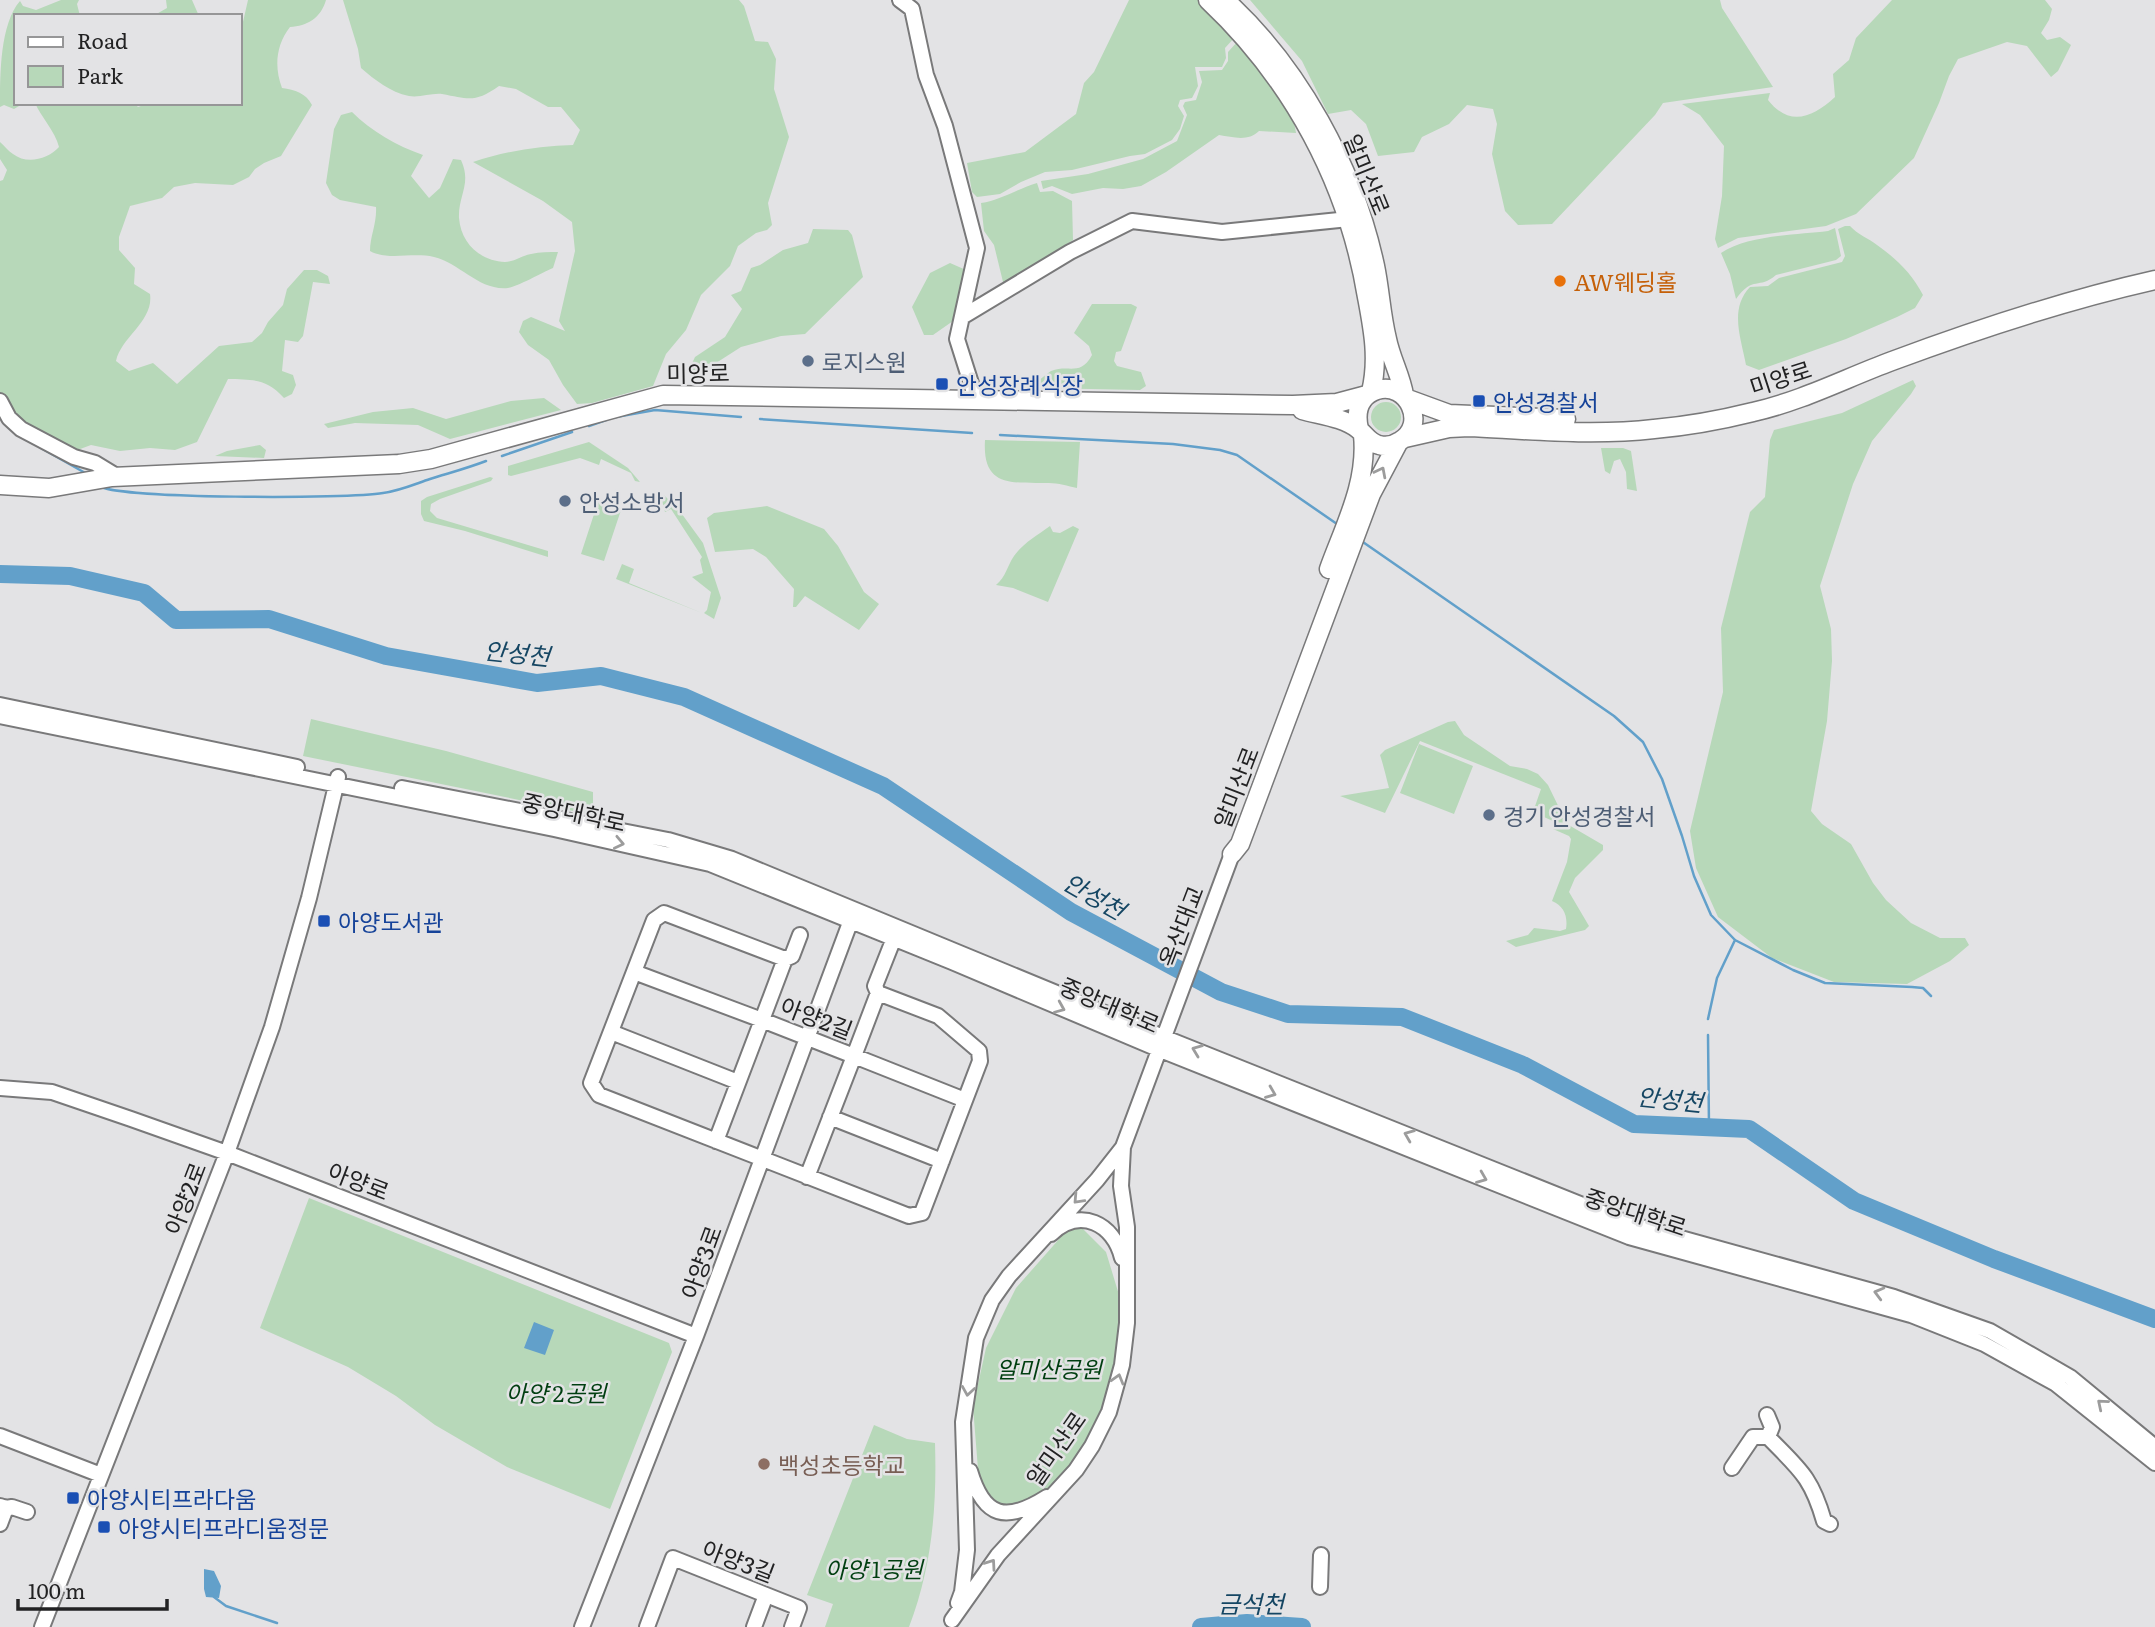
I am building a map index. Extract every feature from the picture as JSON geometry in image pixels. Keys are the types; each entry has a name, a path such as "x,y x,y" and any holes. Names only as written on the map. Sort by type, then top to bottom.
{"main road":[{"name":"알미산로","path":"1208,0 1244,36 1294,103 1323,156 1349,219 1363,270 1376,353 1369,394"},
{"name":"알미산로","path":"1225,0 1267,43 1294,79 1319,120 1352,190 1374,264 1387,340 1406,397"},
{"name":"미양로","path":"1406,397 1449,414 1474,416 1630,419 1675,415 1754,401 1944,330 2155,269"},
{"name":"미양로","path":"1402,440 1427,432 1469,427 1652,430 1733,416 1821,390 1890,361 1995,325 2155,279"},
{"path":"1382,388 1394,390 1406,397 1413,412 1413,426 1402,440 1379,445 1361,432 1356,417 1359,405 1369,394 1382,388"},
{"name":"미양로","path":"0,485 49,488 115,477 399,464 431,459 663,395 1293,405 1337,402 1369,394"},
{"name":"미양로","path":"1293,405 1303,411 1327,415 1361,432"},
{"name":"알미산로","path":"1232,854 1230,841 1360,485 1365,454 1361,432"},
{"name":"알미산로","path":"1232,854 1240,844 1371,494 1402,440"}],"street":[{"path":"900,0 912,9 926,75 945,126 977,248 957,340 976,398"},
{"path":"962,317 1070,251 1132,221 1222,232 1349,219"},
{"path":"0,401 9,418 21,429 75,457 95,463 115,477"},
{"name":"중앙대학로","path":"0,705 710,864 853,915 1629,1237 1911,1315 1984,1344 2056,1384 2155,1463"},
{"name":"중앙대학로","path":"0,716 337,780"},
{"name":"아양2로","path":"41,1627 226,1153 272,1027 309,898 337,780"},
{"name":"옥산대교","path":"1171,1013 1232,854"},
{"name":"아양2길","path":"664,913 785,959 762,1020 854,1056 878,993 938,1016 979,1051 980,1061 922,1213 909,1216 807,1177 599,1095 592,1083 654,920 664,913"},
{"name":"중앙대학로","path":"853,915 894,938 1630,1224 1894,1297 1990,1331 2070,1377 2155,1447"},
{"name":"아양3로","path":"582,1627 696,1336 853,915"},
{"path":"785,959 792,956 800,935"},
{"path":"878,993 876,986 894,938"},
{"path":"634,972 762,1020 716,1141"},
{"name":"알미산로","path":"951,1623 998,1555 1060,1489 1092,1446 1109,1412 1122,1365 1127,1322 1127,1227 1121,1186 1123,1147 1171,1013"},
{"path":"611,1032 738,1082"},
{"path":"807,1177 854,1056 965,1100"},
{"name":"아양로","path":"0,1088 57,1094 226,1153 696,1336"},
{"path":"830,1117 942,1161"},
{"name":"알미산로","path":"951,1623 962,1592 967,1550 963,1422 976,1338 992,1300 1021,1262 1097,1180 1123,1147"},
{"path":"1021,1262 1056,1229 1075,1221 1092,1220 1107,1230 1119,1244 1127,1298"},
{"path":"1766,1415 1772,1427 1768,1437"},
{"path":"0,1436 101,1475"},
{"path":"1732,1468 1753,1437 1768,1437 1806,1475 1817,1497 1824,1521 1829,1524"},
{"path":"964,1452 976,1490 989,1507 1001,1514 1025,1509 1060,1489"},
{"path":"0,1524 3,1507 27,1512"},
{"path":"1320,1587 1321,1555"},
{"name":"아양3길","path":"650,1626 673,1558 799,1608 792,1627"},
{"path":"754,1627 766,1595"}],"green space":[{"path":"61,0 79,0 77,4 80,14 14,14 14,105 21,105 14,109 4,105 0,107 2,50 8,23 20,1 23,6 36,10"},
{"path":"166,0 192,0 198,14 156,14 167,8"},
{"path":"248,0 326,0 321,12 312,20 290,27 278,56 282,88 300,93 312,105 281,156 264,163 249,177 233,185 195,183 174,187 162,198 130,206 119,237 119,250 135,268 134,284 150,294 150,304 116,361 129,371 153,363 177,384 219,346 252,342 283,305 287,289 304,270 317,270 328,276 330,284 313,282 303,336 298,342 285,340 282,371 293,375 296,385 292,394 284,398 265,383 228,379 197,442 175,450 150,448 120,451 91,445 72,452 20,426 0,395 0,181 7,170 0,159 0,142 11,153 31,160 43,157 59,147 36,105 242,105 242,26"},
{"path":"343,0 739,0 744,6 755,41 768,42 776,59 774,89 789,137 768,203 772,225 738,246 730,266 701,295 686,330 666,354 653,386 592,403 577,404 549,360 528,345 519,332 523,321 531,317 565,331 559,321 575,251 572,222 543,201 473,162 523,150 573,145 580,130 561,107 548,107 516,89 499,86 484,95 472,98 442,94 409,96 389,89 361,68"},
{"path":"1129,0 1198,0 1235,37 1225,48 1226,58 1222,67 1195,67 1198,86 1192,98 1180,100 1178,106 1184,116 1180,129 1172,140 1145,154 1072,170 1045,172 1000,194 977,197 972,192 967,163 1025,152 1076,114 1084,83 1094,72"},
{"path":"1250,0 1720,0 1722,8 1773,87 1663,103 1655,115 1552,224 1518,225 1505,211 1492,154 1497,124 1493,109 1467,105 1449,124 1422,137 1414,152 1378,156 1366,124 1351,110 1328,114 1302,61"},
{"path":"1892,0 2045,0 2052,9 2041,33 2047,40 2060,37 2071,45 2058,71 2051,77 2027,46 2007,42 1958,59 1914,158 1856,214 1826,226 1738,238 1718,248 1715,239 1722,196 1724,146 1700,115 1682,104 1770,93 1768,100 1785,114 1793,117 1810,114 1835,97 1833,74 1849,60 1856,38"},
{"path":"1238,41 1281,96 1296,133 1259,131 1250,137 1240,138 1219,135 1141,186 1103,188 1072,194 1052,186 1043,189 1041,181 1088,174 1143,159 1177,141 1187,115 1183,106 1185,102 1196,100 1202,82 1199,71 1222,70 1228,61 1228,52"},
{"path":"352,112 385,137 423,155 411,176 429,198 440,188 453,159 461,160 465,183 459,218 468,243 480,254 505,262 534,253 558,252 553,268 513,287 498,288 434,257 392,256 370,251 376,207 340,200 332,195 326,183 334,129 341,115"},
{"path":"1037,183 1040,192 1053,191 1072,201 1073,240 1004,286 994,245 984,231 981,203"},
{"path":"1850,226 1884,250 1909,274 1923,295 1915,308 1846,339 1759,370 1746,365 1738,314 1750,287 1768,286 1779,278 1842,262 1845,256 1838,229"},
{"path":"1835,228 1841,256 1836,260 1776,275 1765,282 1747,287 1736,299 1721,253 1758,239"},
{"path":"813,229 848,230 852,235 863,277 805,334 781,336 741,347 716,363 688,372 695,357 725,337 742,309 731,295 741,291 751,268 783,250 808,243"},
{"path":"950,263 966,270 958,313 953,321 933,335 924,335 912,307 930,273"},
{"path":"1092,304 1131,304 1137,307 1121,351 1116,352 1114,361 1117,366 1141,372 1146,386 1140,390 1039,388 1037,382 1051,371 1078,368 1088,362 1092,355 1089,346 1074,333"},
{"path":"1913,380 1916,386 1911,394 1872,441 1853,484 1820,586 1831,629 1832,661 1827,721 1811,811 1822,824 1851,844 1873,883 1886,900 1911,923 1940,938 1965,938 1969,945 1950,961 1907,984 1834,982 1772,958 1718,917 1696,868 1690,831 1723,692 1721,628 1750,512 1765,497 1770,440 1774,430 1842,413"},
{"path":"544,398 561,410 450,439 418,425 355,423 328,428 324,424 373,412 413,408 446,419 511,401"},
{"path":"1386,402 1397,406 1401,417 1397,428 1386,432 1375,428 1371,417 1375,406"},
{"path":"985,440 1080,442 1077,488 1002,480 994,475 989,467 985,456"},
{"path":"589,442 628,468 640,482 635,481 631,473 601,459 599,465 580,458 508,475 508,466"},
{"path":"260,445 266,450 264,458 215,456 227,451"},
{"path":"1601,448 1623,448 1631,451 1637,491 1627,489 1626,472 1620,459 1614,461 1610,474 1605,471"},
{"path":"493,478 491,481 431,504 430,511 437,518 548,551 548,557 424,521 421,501 427,497"},
{"path":"664,495 679,510 703,543 721,598 714,619 704,613 711,592 692,577 703,573 700,560 702,557 671,509 665,512 661,497"},
{"path":"598,502 621,510 604,561 581,554"},
{"path":"767,506 824,529 838,546 864,592 879,604 859,630 805,596 793,607 794,589 766,557 753,549 715,552 707,518 714,513"},
{"path":"1050,526 1053,532 1060,533 1073,526 1079,529 1048,602 1013,588 996,585 1018,551"},
{"path":"622,564 634,569 629,583 702,613 616,579"},
{"path":"311,719 446,751 593,792 593,815 303,756"},
{"path":"1455,721 1464,735 1510,766 1538,774 1548,785 1567,824 1603,845 1603,850 1575,878 1569,892 1589,926 1585,930 1516,947 1506,941 1528,935 1534,928 1560,931 1566,929 1564,912 1552,901 1567,862 1571,839 1553,829 1555,822 1533,812 1541,789 1420,741 1385,813 1340,796 1389,788 1380,755 1385,750"},
{"path":"1419,744 1473,766 1454,814 1400,793"},
{"name":"아양 2공원","path":"309,1198 669,1343 672,1352 610,1509 507,1467 435,1425 396,1396 348,1367 260,1328"},
{"name":"알미산공원","path":"1075,1221 1106,1252 1123,1308 1113,1382 1093,1436 1038,1508 1004,1512 980,1494 973,1407 986,1348 1016,1288"},
{"name":"아양 1공원","path":"874,1425 907,1439 935,1443 934,1514 923,1582 909,1627 825,1627 833,1604 807,1595"}],"water":[{"path":"534,1322 554,1330 545,1355 524,1348"},
{"path":"204,1569 214,1571 221,1586 219,1598 206,1597"}],"waterway":[{"path":"616,417 655,410 741,417"},
{"path":"760,419 972,433"},
{"path":"589,426 606,420"},
{"path":"502,456 572,432"},
{"path":"1000,435 1173,444 1220,450 1237,455 1337,524"},
{"path":"41,448 87,474"},
{"path":"100,486 115,490 188,496 362,495 395,491 486,461"},
{"path":"1360,540 1614,716 1643,742 1662,779 1694,876 1711,915 1735,940 1825,983 1923,988 1931,996"},
{"name":"안성천","path":"0,574 70,576 144,593 176,620 269,619 386,656 537,683 601,676 684,697 883,786 1071,912 1221,992 1288,1014 1402,1017 1523,1065 1634,1124 1749,1129 1854,1201 1994,1259 2155,1319"},
{"path":"1708,1019 1717,978 1735,940"},
{"path":"1708,1035 1709,1127"},
{"path":"214,1597 226,1606 277,1623"},
{"name":"금석천","path":"1201,1627 1247,1623 1302,1627"}],"place":[{"name":"AW웨딩홀","path":"1560,281"},
{"name":"로지스원","path":"808,361"},
{"name":"안성장례식장","path":"942,384"},
{"name":"안성경찰서","path":"1479,401"},
{"name":"안성소방서","path":"565,501"},
{"name":"경기 안성경찰서","path":"1489,815"},
{"name":"아양도서관","path":"324,921"},
{"name":"백성초등학교","path":"764,1464"},
{"name":"아양시티프라다움","path":"73,1498"},
{"name":"아양시티프라디움정문","path":"104,1527"}]}
